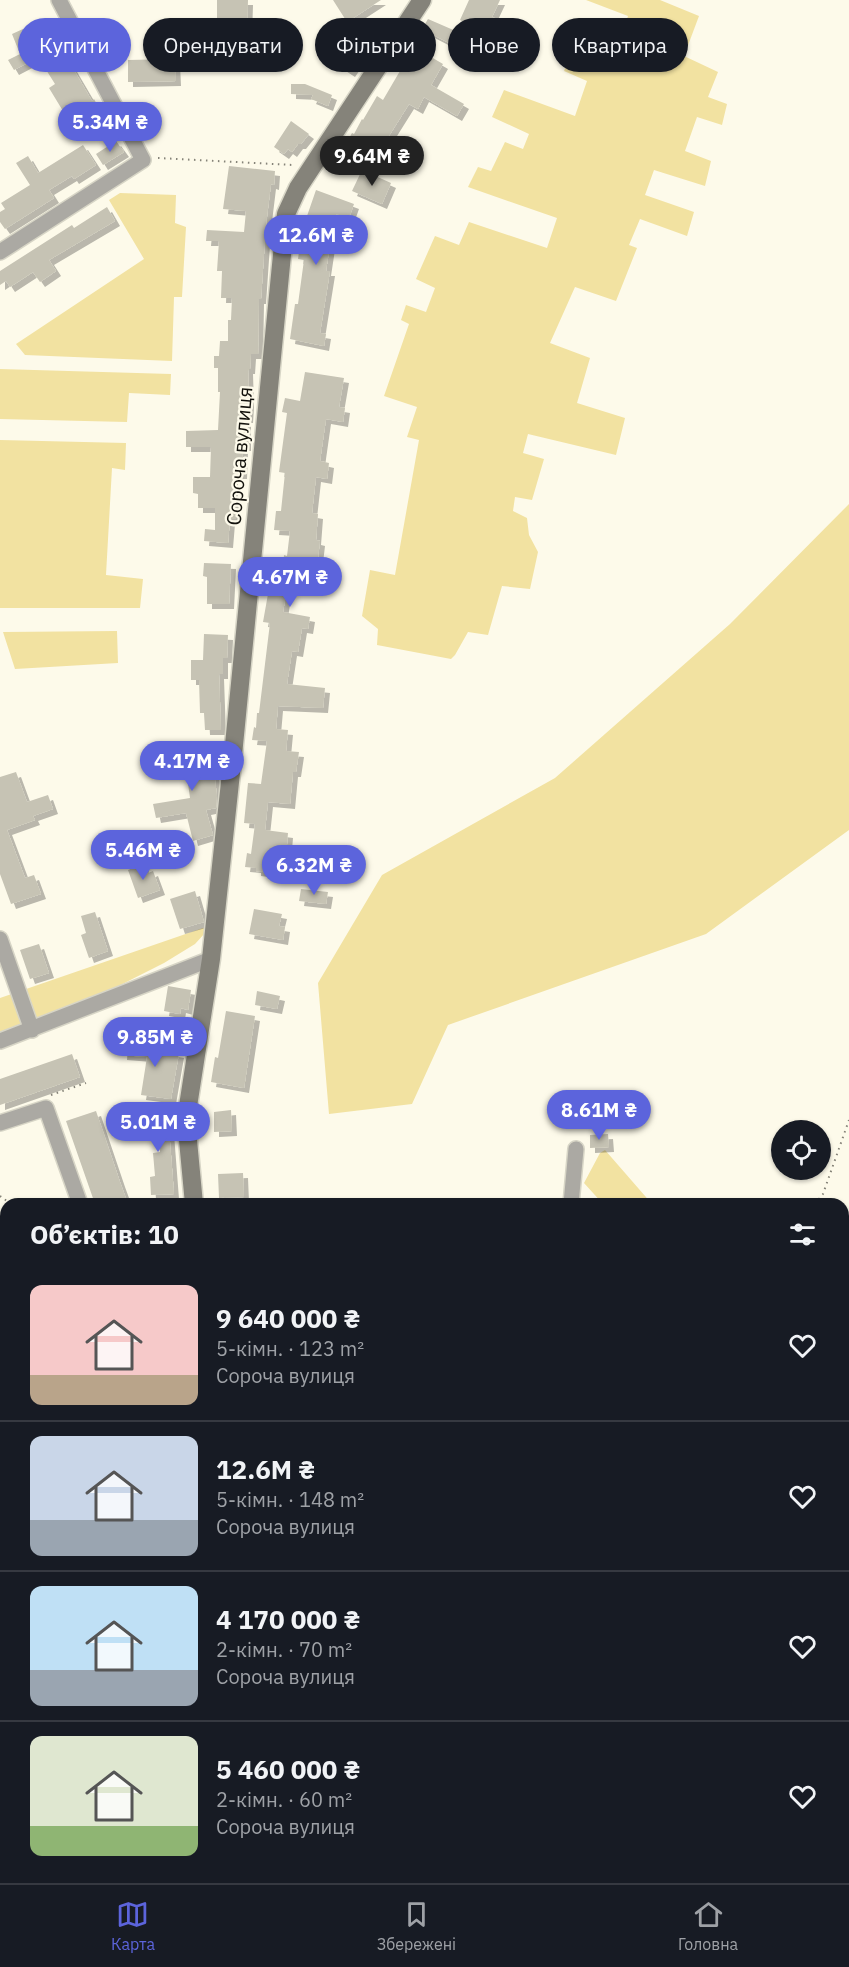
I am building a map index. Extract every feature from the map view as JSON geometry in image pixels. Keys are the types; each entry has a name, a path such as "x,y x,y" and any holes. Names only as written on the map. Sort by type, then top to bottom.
{"main road":[{"name":"Сороча вулиця","path":"193,1198 186,1119 211,959 285,214 298,188 422,0"}],"street":[{"path":"0,252 143,160 59,0"},
{"path":"0,939 32,1030"},
{"path":"0,1041 211,959"},
{"path":"0,1123 46,1108 78,1198"},
{"path":"572,1198 576,1149"}],"path":[{"path":"143,160 157,158 281,164 310,170"},
{"path":"820,1198 849,1120"}],"shaded area":[{"path":"586,0 660,0 699,16 688,45 688,18 627,18 628,16"},
{"path":"688,58 718,72 708,97 727,104 722,125 697,117 685,151 711,161 705,186 654,170 645,195 694,212 687,236 640,219 629,245 637,248 616,301 575,287 550,343 590,358 577,403 625,418 616,455 528,434 523,453 544,459 532,500 515,497 513,511 527,518 529,535 538,552 530,589 502,586 488,635 468,632 451,659 377,645 378,629 362,616 370,570 395,575 419,440 407,437 417,407 384,396 409,324 401,320 406,305 426,312 435,288 416,279 435,236 459,245 469,222 547,248 557,218 468,187 478,167 491,171 505,142 523,149 529,134 492,117 504,90 575,116 587,81 566,72 688,72"},
{"path":"120,193 176,195 175,223 186,227 182,297 174,297 172,361 25,355 16,344 144,259 109,200"},
{"path":"0,369 171,374 170,395 129,393 127,422 0,419"},
{"path":"0,440 126,443 125,470 112,468 106,575 143,579 140,608 0,608"},
{"path":"849,504 849,830 706,934 448,1025 412,1104 329,1114 318,983 382,875 555,778 730,624"},
{"path":"117,631 118,663 15,669 3,632"},
{"path":"203,928 206,929 205,933 195,944 164,963 73,1009 0,1038 0,998"},
{"path":"605,1150 647,1198 598,1198 584,1183 600,1153"}],"building":[{"path":"217,0 248,0 247,18 217,18"},
{"path":"333,0 381,0 353,18 344,18"},
{"path":"469,0 500,0 492,17 494,18 461,18"},
{"path":"436,22 448,28 448,42 436,36"},
{"path":"18,31 18,49 12,34"},
{"path":"18,55 18,68 14,70 8,60"},
{"path":"131,60 143,60 143,72 176,72 176,81 128,82"},
{"path":"436,60 443,64 431,85 464,104 457,116 424,97 418,109 409,104 382,147 373,143 363,162 342,151 377,96 383,100 399,72 436,72"},
{"path":"47,72 75,72 104,117 72,136 62,118 66,116 49,88 55,84"},
{"path":"291,84 305,84 332,95 328,106 311,99 313,95 291,94"},
{"path":"291,121 309,134 292,152 288,149 284,154 274,147"},
{"path":"116,141 124,152 103,165 96,154"},
{"path":"83,145 96,165 74,179 72,176 49,190 54,198 5,229 0,222 0,212 5,209 1,203 30,185 16,163 28,156 38,173"},
{"path":"229,166 275,171 274,185 271,184 261,299 259,299 258,354 251,354 250,369 248,369 249,402 248,418 246,418 246,446 243,446 242,474 233,474 236,519 230,519 228,543 204,541 205,529 215,530 215,508 198,508 198,494 193,493 193,477 210,477 211,447 186,447 186,431 218,430 220,392 218,392 218,368 214,368 214,356 219,356 220,341 228,341 228,320 231,320 232,298 221,298 222,271 217,271 219,241 206,241 207,230 244,232 246,211 223,209"},
{"path":"362,170 391,183 382,204 352,191"},
{"path":"316,190 354,204 349,218 336,214 334,239 331,238 326,271 330,271 320,333 326,334 324,346 290,339 304,260 298,259 304,216 307,216"},
{"path":"107,207 115,221 49,260 56,271 40,282 33,272 10,287 6,281 0,285 0,271 72,225 74,228"},
{"path":"305,372 344,378 339,407 345,408 343,422 326,419 320,461 329,463 327,479 316,477 312,513 318,514 316,540 320,541 318,558 309,557 303,590 287,588 283,612 310,617 308,629 302,628 298,652 292,651 287,684 325,688 323,708 278,706 276,729 288,730 286,751 299,752 296,772 293,772 290,804 268,802 265,830 288,833 285,868 276,867 276,869 271,869 271,873 245,867 247,853 251,854 255,824 244,823 248,783 261,784 267,741 252,740 257,713 259,713 270,623 263,622 273,566 283,566 284,555 287,556 290,531 274,530 276,511 281,511 285,473 279,472 287,413 282,412 285,398 300,401"},
{"path":"204,563 231,564 229,604 207,604 207,577 203,576"},
{"path":"204,634 228,635 227,658 223,658 223,674 219,674 221,730 205,730 204,713 200,713 199,680 191,680 191,660 203,660"},
{"path":"196,744 199,766 213,764 217,796 216,808 206,810 213,835 193,841 186,813 156,818 153,804 190,798 185,761 164,764 162,748"},
{"path":"16,772 27,802 48,795 53,809 33,816 35,820 7,830 25,878 34,875 41,894 11,904 0,874 0,777"},
{"path":"143,864 146,874 153,871 160,890 138,898 128,870"},
{"path":"301,889 328,892 326,904 299,901"},
{"path":"195,891 204,922 180,929 170,899"},
{"path":"254,909 282,914 279,926 285,927 283,940 249,934"},
{"path":"95,912 108,951 89,958 81,935 86,933 81,916"},
{"path":"39,944 49,973 30,979 20,950"},
{"path":"168,986 191,990 188,1010 181,1008 180,1014 164,1011"},
{"path":"257,991 280,996 277,1009 255,1005"},
{"path":"226,1011 255,1016 244,1088 211,1082 215,1057 218,1058"},
{"path":"123,1040 157,1043 156,1049 179,1053 171,1099 141,1095 147,1057 122,1055"},
{"path":"72,1054 80,1077 0,1105 0,1079"},
{"path":"231,1110 232,1131 214,1132 214,1112"},
{"path":"96,1111 126,1198 93,1198 66,1121"},
{"path":"168,1116 174,1194 151,1195 150,1177 155,1176 153,1153 160,1152 158,1129 129,1131 128,1119"},
{"path":"608,1134 609,1147 590,1148 590,1135"},
{"path":"243,1173 244,1197 219,1198 218,1174"}]}
